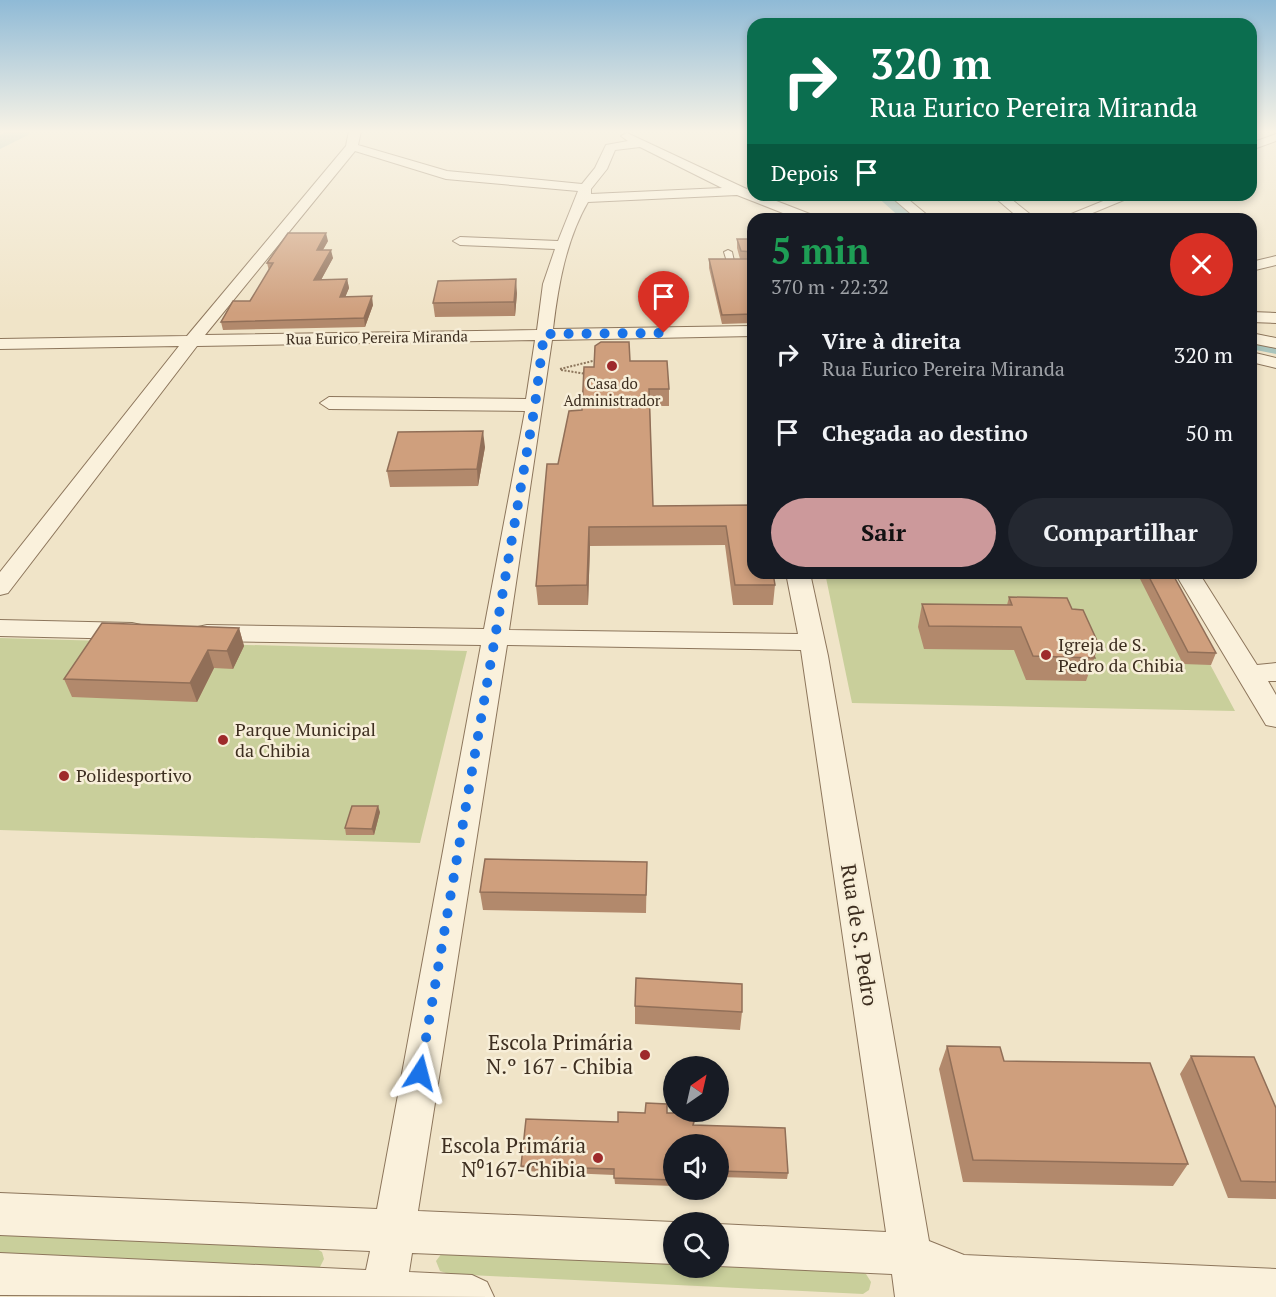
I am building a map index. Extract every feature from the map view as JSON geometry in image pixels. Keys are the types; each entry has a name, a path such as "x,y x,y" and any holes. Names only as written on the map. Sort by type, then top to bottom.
{"street":[{"path":"0,588 191,342 315,192"},
{"path":"574,192 698,192"},
{"path":"383,1295 535,405 548,297 563,244 585,193"},
{"path":"764,201 795,213"},
{"path":"902,201 918,213"},
{"path":"1006,201 1021,213"},
{"path":"1082,213 1114,201"},
{"path":"460,241 563,244"},
{"path":"1257,265 1276,260"},
{"path":"1257,317 1276,318"},
{"name":"Rua Eurico Pereira Miranda","path":"0,344 747,331"},
{"path":"1257,339 1276,343"},
{"path":"1257,358 1276,363"},
{"path":"329,403 535,405"},
{"name":"Rua de S. Pedro","path":"799,579 917,1297"},
{"path":"1192,579 1263,673 1276,718"},
{"path":"0,628 153,632"},
{"path":"188,632 494,639 811,642"},
{"path":"0,1214 663,1242"},
{"path":"729,1246 909,1254 951,1286 1276,1291"},
{"path":"0,1274 383,1295 472,1297"}],"lane":[{"path":"728,252 732,263 747,264"}],"path":[{"path":"591,374 558,369 599,361"}],"green space":[{"path":"826,579 1164,579 1235,711 852,703"},
{"name":"Parque Municipal da Chibia","path":"0,638 467,651 420,843 0,830"},
{"path":"0,1233 315,1248 322,1252 324,1259 320,1267 312,1271 0,1255"},
{"path":"442,1253 663,1262 663,1278 729,1278 729,1264 859,1271 866,1274 871,1282 869,1290 863,1294 449,1274 440,1271 436,1261"}],"building":[{"path":"288,233 326,233 317,250 331,250 314,280 347,279 340,297 372,296 364,318 221,322 233,301 250,301 273,263 267,263"},
{"path":"737,239 747,239 747,252 741,251"},
{"path":"709,259 747,259 747,314 722,315"},
{"path":"516,279 514,302 433,303 438,281"},
{"path":"601,342 629,342 630,361 667,361 669,389 649,389 653,506 747,505 747,579 774,579 775,585 735,585 726,526 589,527 587,585 536,586 547,464 558,464 569,411 582,410 584,367 594,367 595,346"},
{"path":"483,431 477,469 387,471 398,432"},
{"path":"1150,579 1175,579 1216,653 1188,652"},
{"path":"1009,597 1067,598 1072,609 1083,610 1099,645 1089,645 1095,658 1033,656 1021,627 929,626 922,604 1012,605"},
{"path":"102,623 239,628 227,651 208,650 190,683 64,679"},
{"path":"352,806 378,806 372,829 345,828"},
{"path":"485,859 647,862 646,895 480,892"},
{"path":"636,978 742,984 742,1012 635,1006"},
{"path":"947,1046 1000,1047 1004,1061 1150,1063 1188,1164 973,1160"},
{"path":"1191,1056 1254,1057 1276,1108 1276,1182 1241,1181"},
{"name":"Escola Primária N⁰167-Chibia","path":"646,1103 663,1104 663,1122 785,1128 788,1173 729,1171 729,1134 663,1134 663,1180 614,1178 614,1169 521,1166 526,1119 618,1122 618,1112 645,1113"}],"waterway":[{"path":"889,201 904,213"},
{"path":"1257,345 1276,349"}],"place":[{"name":"Casa do Administrador","path":"612,366"},
{"name":"Igreja de S. Pedro da Chibia","path":"1046,655"},
{"name":"Parque Municipal da Chibia","path":"223,740"},
{"name":"Polidesportivo","path":"64,776"},
{"name":"Escola Primária N.º 167 - Chibia","path":"645,1055"},
{"name":"Escola Primária N⁰167-Chibia","path":"598,1158"}],"route":[{"path":"420,1073 535,405 544,334 664,333"}]}
